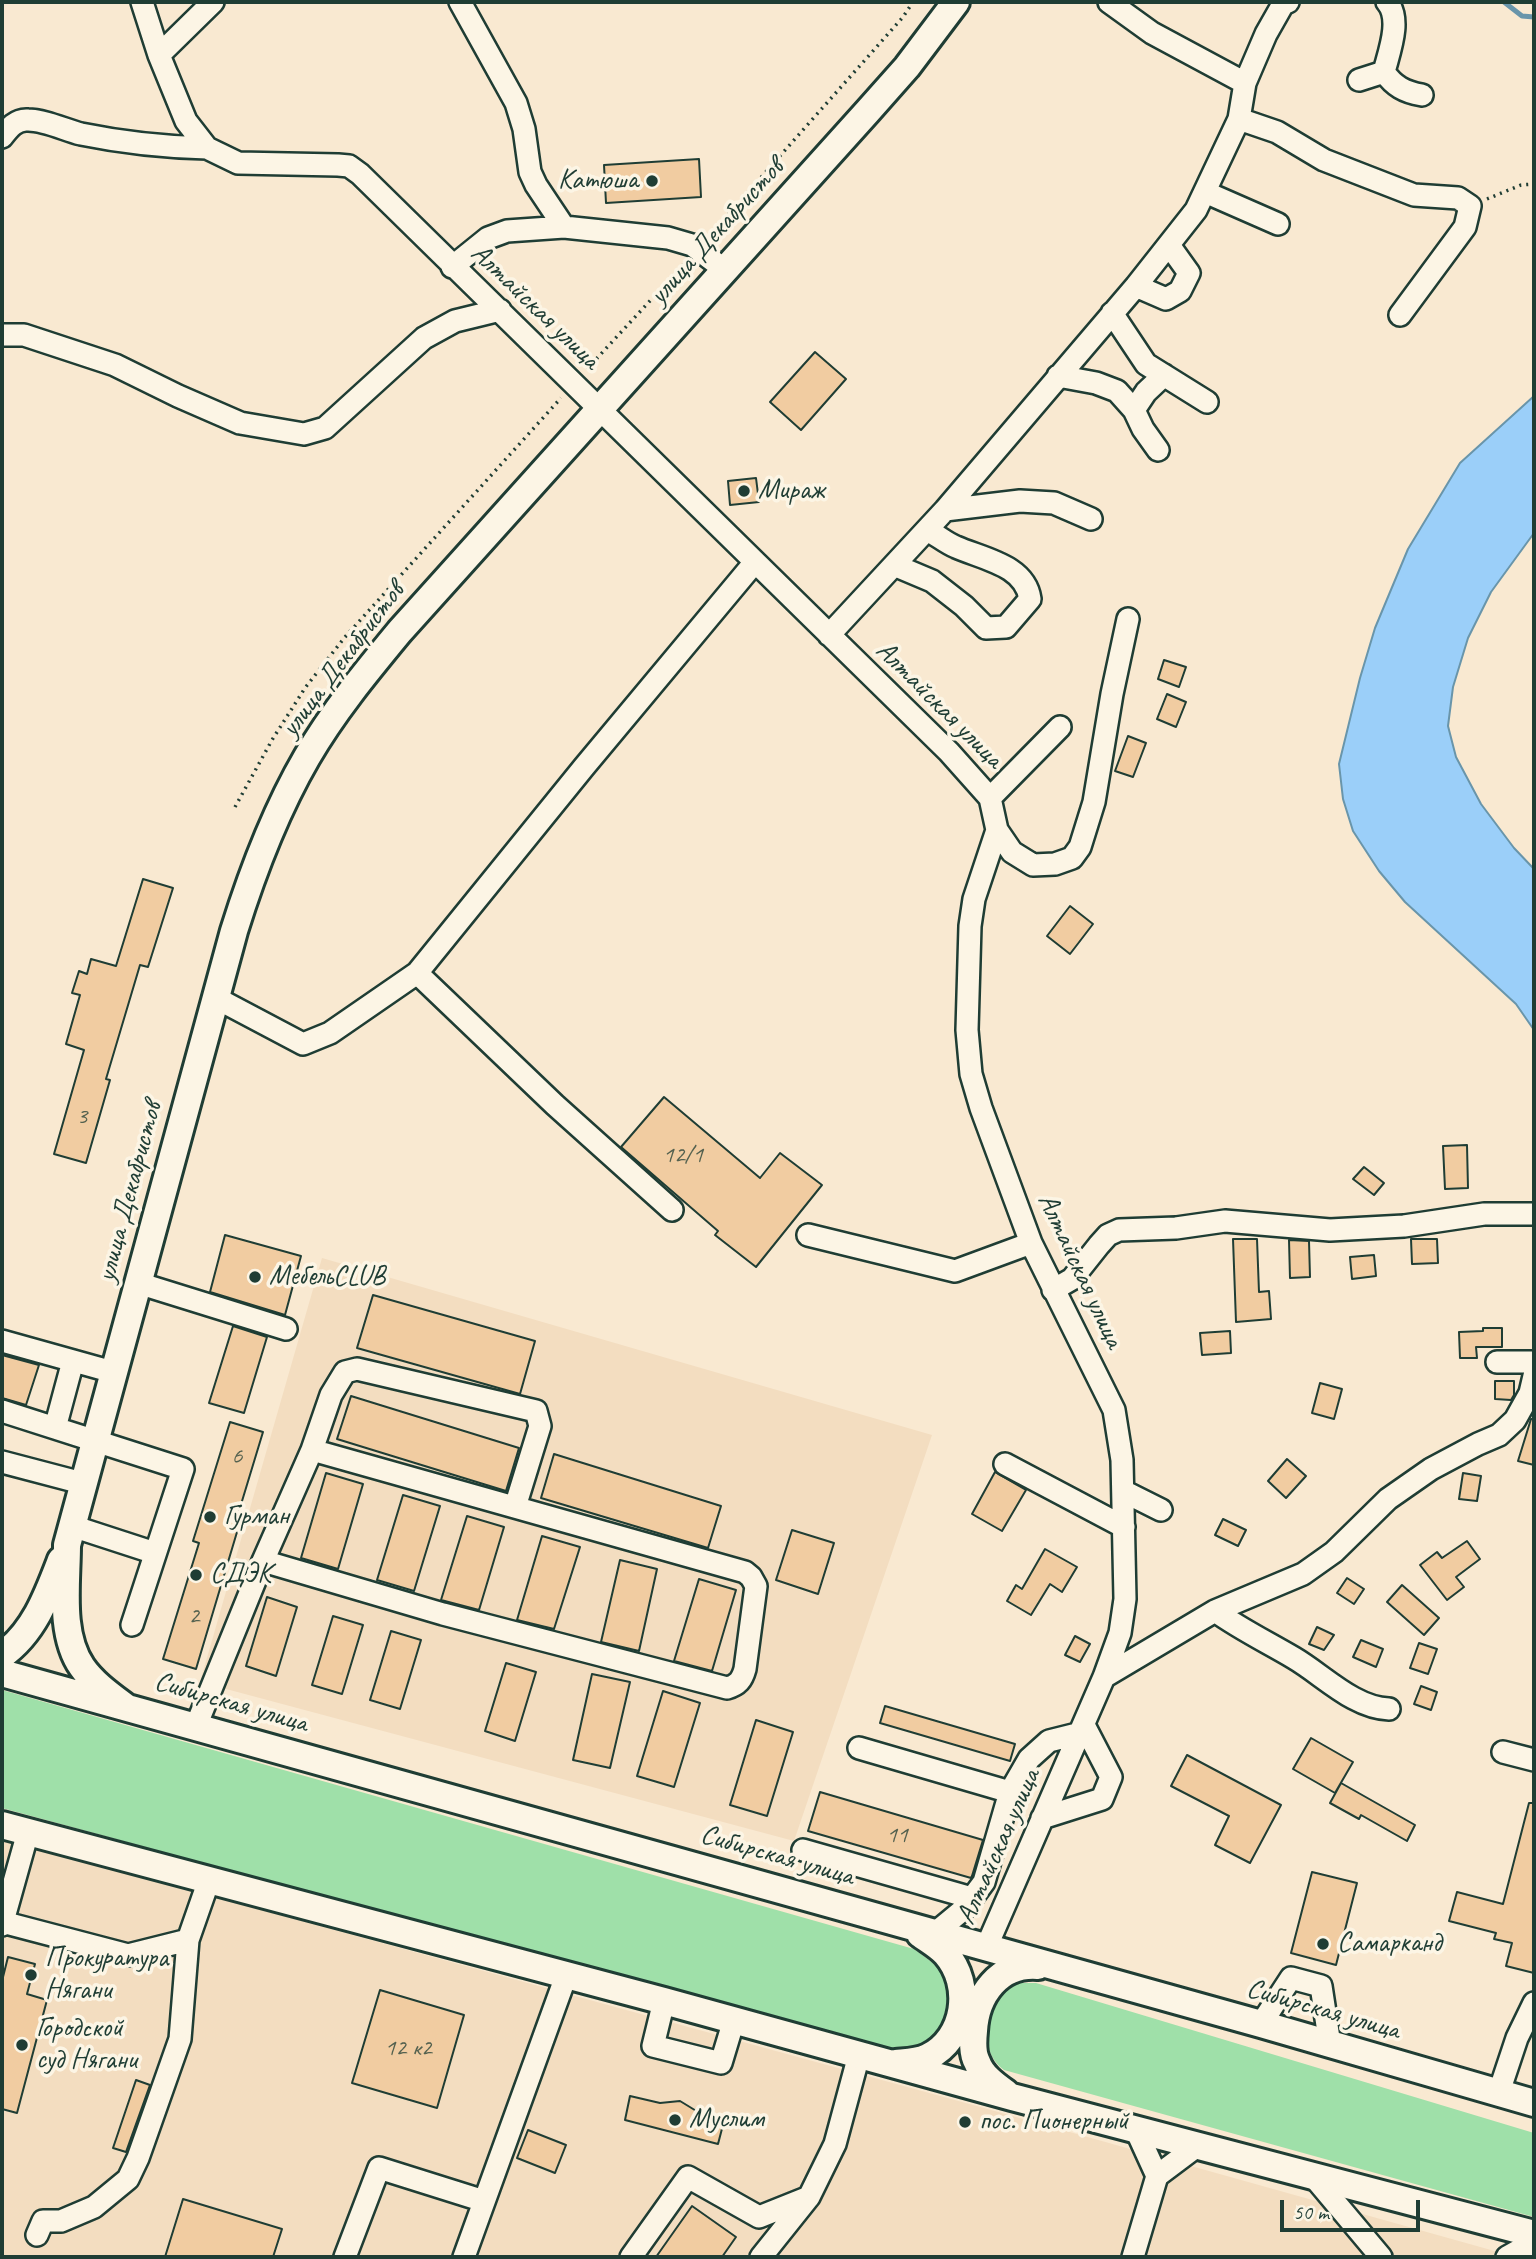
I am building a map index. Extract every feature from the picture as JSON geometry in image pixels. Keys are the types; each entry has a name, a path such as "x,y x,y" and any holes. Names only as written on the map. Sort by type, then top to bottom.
{"main road":[{"name":"улица Декабристов","path":"125,1707 97,1685 81,1666 72,1649 67,1623 69,1536 234,931 268,833 307,757 333,717 400,631 907,67 956,2"},
{"path":"2,1655 19,1641 33,1623 47,1596 69,1536"},
{"name":"Сибирская улица","path":"2,1673 905,1924 1534,2103"},
{"path":"2,1825 664,2001 1012,2097 1534,2234"},
{"path":"887,2063 914,2062 928,2057 946,2043 961,2012 962,1989 954,1965 945,1952 905,1924"},
{"path":"1012,2097 986,2077 975,2059 973,2042 977,2010 986,1990 1008,1971 1025,1965 1050,1966"}],"street":[{"name":"Алтайская улица","path":"142,2 159,55 186,121 207,148 238,163 349,166 500,310 949,752 990,798 997,830 974,899 970,926 967,1030 971,1074 1031,1242 1114,1410 1122,1460 1125,1599 1120,1633 1104,1677 986,1948"},
{"path":"159,55 213,2"},
{"path":"460,2 516,103 524,130 530,172 564,227"},
{"path":"1109,2 1152,33 1245,83"},
{"path":"829,635 928,530 1136,286 1196,210 1239,118 1245,83 1266,34 1283,4 1288,2"},
{"path":"1387,2 1391,6 1394,29 1384,72 1393,85 1409,93 1422,95"},
{"path":"1359,80 1384,72"},
{"path":"1239,118 1277,132 1324,160 1414,195 1458,198 1469,206 1465,227 1400,315"},
{"path":"2,137 11,125 27,119 136,144 207,148"},
{"path":"1205,192 1278,224"},
{"path":"452,267 488,238 507,231 564,227 680,241 692,245 725,270"},
{"path":"1136,286 1166,299 1180,291 1189,273 1169,245"},
{"path":"2,335 24,335 115,365 240,423 304,434 325,428 424,338 455,321 500,310"},
{"path":"1112,313 1146,365 1207,402"},
{"path":"1134,410 1146,392 1164,375"},
{"path":"1058,376 1096,383 1117,391 1134,410 1158,450"},
{"path":"945,510 1020,500 1054,503 1091,519"},
{"path":"894,565 932,581 964,606 986,628 1006,627 1030,599 1028,587 1011,569 954,546 928,530"},
{"path":"216,998 303,1044 330,1033 417,973 755,562"},
{"path":"997,830 1012,852 1033,865 1055,864 1072,858 1080,847 1094,802 1112,694 1128,620"},
{"path":"990,798 1060,727"},
{"path":"417,973 555,1105 672,1210"},
{"path":"1053,1290 1072,1279 1098,1245 1108,1235 1119,1230 1176,1228 1225,1221 1330,1230 1404,1226 1484,1214 1534,1214"},
{"path":"808,1236 955,1271 1031,1242"},
{"path":"138,1283 286,1329"},
{"path":"2,1341 113,1372"},
{"path":"55,1428 73,1361"},
{"path":"1497,1362 1534,1362"},
{"path":"196,1726 263,1561 312,1450 331,1395 345,1372 357,1369 536,1411 540,1426 515,1507"},
{"path":"1104,1677 1215,1611 1303,1574 1334,1552 1388,1499 1431,1469 1499,1435 1515,1420 1530,1393 1534,1377"},
{"path":"2,1411 183,1469 132,1625"},
{"path":"263,1561 443,1614 727,1688 735,1686 743,1678 756,1586 745,1572 312,1450"},
{"path":"2,1462 82,1483"},
{"path":"1004,1464 1124,1527"},
{"path":"1123,1491 1161,1510"},
{"path":"69,1536 155,1553"},
{"path":"1215,1611 1240,1629 1293,1657 1353,1697 1376,1709 1389,1709"},
{"path":"935,1933 964,1909 984,1882 1010,1792 1030,1759 1049,1741 1082,1729 1111,1777 1102,1799 1042,1818"},
{"path":"859,1748 1010,1792"},
{"path":"1503,1752 1534,1760"},
{"path":"28,1832 2,1924 128,1955 188,1940"},
{"path":"803,1850 972,1898"},
{"path":"37,2235 43,2221 61,2221 94,2207 128,2179 143,2146 180,2039 188,1940 209,1880"},
{"path":"464,2257 566,1976"},
{"path":"1261,2024 1291,1978 1321,1986 1330,2045"},
{"path":"664,2001 653,2046 721,2063 734,2020"},
{"path":"1499,2092 1517,2038 1534,2003"},
{"path":"761,2257 809,2197 835,2144 859,2055"},
{"path":"1136,2130 1157,2176"},
{"path":"1133,2257 1157,2176 1197,2146"},
{"path":"345,2257 379,2168 484,2201"},
{"path":"1313,2176 1381,2257"},
{"path":"631,2257 688,2177 759,2217 809,2197"},
{"path":"1507,2257 1534,2242"}],"path":[{"path":"1469,206 1521,186 1534,184"}],"shaded area":[{"path":"322,1258 932,1435 794,1841 200,1682"},
{"path":"2,1839 984,2108 1516,2257 2,2257"}],"green space":[{"path":"2,1690 914,1949 934,1964 947,1984 950,2005 945,2025 931,2041 899,2053 2,1808"},
{"path":"1019,1983 1036,1983 1534,2133 1534,2217 1004,2070 989,2049 988,2023 999,1999"}],"water":[{"path":"1534,396 1534,533 1491,592 1468,638 1453,687 1448,726 1456,757 1481,804 1514,848 1534,869 1534,1030 1516,1004 1405,902 1379,871 1353,831 1343,799 1339,764 1375,628 1408,549 1460,463"}],"building":[{"name":"Катюша","path":"699,159 701,197 606,203 604,165"},
{"path":"815,352 846,379 801,430 770,402"},
{"name":"Мираж","path":"756,478 759,502 730,505 728,481"},
{"path":"1164,660 1186,667 1179,687 1158,679"},
{"path":"1167,694 1186,702 1176,727 1157,719"},
{"path":"1128,736 1146,743 1133,777 1115,771"},
{"path":"143,879 173,888 148,967 140,965 106,1079 110,1080 86,1163 54,1154 84,1050 66,1044 80,995 72,993 79,971 87,974 91,959 116,966"},
{"path":"1070,906 1093,924 1070,954 1047,936"},
{"path":"664,1097 760,1178 780,1153 822,1185 756,1267 715,1235 718,1231 621,1147"},
{"path":"1467,1145 1468,1188 1445,1189 1443,1146"},
{"path":"1364,1167 1384,1183 1374,1195 1353,1179"},
{"name":"МебельCLUB","path":"225,1235 301,1256 285,1315 210,1292"},
{"path":"1233,1239 1257,1239 1259,1292 1269,1291 1271,1319 1236,1322"},
{"path":"1411,1239 1437,1239 1438,1263 1412,1264"},
{"path":"1289,1240 1309,1241 1310,1277 1290,1278"},
{"path":"1374,1255 1376,1276 1352,1279 1350,1257"},
{"path":"373,1295 535,1341 520,1394 357,1348"},
{"path":"233,1326 267,1337 244,1413 209,1403"},
{"path":"1483,1328 1502,1328 1502,1347 1476,1347 1477,1358 1460,1358 1459,1332 1483,1331"},
{"path":"1230,1331 1231,1353 1202,1355 1200,1333"},
{"path":"2,1355 39,1365 26,1405 2,1398"},
{"path":"1495,1381 1514,1381 1514,1395 1511,1400 1495,1399"},
{"path":"1320,1383 1342,1389 1334,1419 1312,1413"},
{"path":"351,1396 519,1448 506,1491 337,1439"},
{"path":"1531,1419 1534,1419 1534,1465 1518,1461"},
{"path":"230,1422 263,1432 239,1511 243,1512 196,1669 163,1659 199,1543 193,1541"},
{"path":"554,1454 721,1506 708,1548 541,1498"},
{"path":"1287,1459 1306,1476 1286,1498 1268,1481"},
{"path":"995,1472 1026,1490 1002,1531 972,1514"},
{"path":"326,1473 363,1484 338,1569 301,1558"},
{"path":"1463,1473 1481,1476 1477,1501 1459,1499"},
{"path":"403,1495 440,1506 414,1591 377,1580"},
{"path":"467,1516 504,1527 479,1610 441,1600"},
{"path":"1223,1519 1246,1530 1238,1546 1215,1535"},
{"path":"792,1530 834,1543 818,1594 776,1580"},
{"path":"542,1536 580,1547 554,1629 517,1620"},
{"path":"1467,1541 1480,1559 1456,1577 1464,1587 1447,1600 1420,1565 1437,1552 1442,1558"},
{"path":"1045,1549 1077,1567 1062,1592 1050,1584 1031,1615 1007,1601 1016,1585 1022,1589"},
{"path":"620,1560 657,1569 639,1651 601,1642"},
{"path":"1347,1578 1364,1589 1354,1604 1337,1593"},
{"path":"699,1579 736,1590 712,1671 674,1661"},
{"path":"1402,1585 1439,1618 1424,1635 1387,1602"},
{"path":"267,1597 297,1607 276,1676 246,1666"},
{"path":"333,1616 363,1625 342,1694 312,1685"},
{"path":"1317,1627 1334,1635 1324,1650 1309,1644"},
{"path":"391,1631 421,1640 400,1709 370,1700"},
{"path":"1075,1636 1090,1644 1080,1662 1065,1655"},
{"path":"1361,1640 1383,1649 1376,1667 1353,1657"},
{"path":"1419,1643 1437,1649 1428,1674 1410,1668"},
{"path":"506,1663 536,1672 515,1741 485,1731"},
{"path":"592,1674 630,1682 610,1768 573,1760"},
{"path":"1421,1686 1437,1692 1431,1710 1414,1704"},
{"path":"663,1691 700,1703 674,1787 637,1776"},
{"path":"885,1706 1015,1744 1010,1761 880,1723"},
{"path":"756,1720 793,1732 767,1816 730,1805"},
{"path":"1311,1738 1353,1762 1335,1793 1293,1769"},
{"path":"1187,1755 1281,1805 1250,1863 1215,1845 1229,1816 1171,1786"},
{"path":"1341,1783 1415,1825 1407,1841 1361,1815 1359,1819 1330,1803"},
{"path":"820,1792 983,1840 971,1878 808,1831"},
{"path":"1529,1803 1534,1803 1534,1973 1506,1966 1512,1943 1494,1939 1496,1933 1449,1921 1457,1892 1503,1904"},
{"path":"1312,1872 1357,1883 1336,1965 1291,1953"},
{"path":"8,1957 35,1964 27,1994 47,2000 17,2113 2,2109 2,1981"},
{"path":"380,1990 464,2015 437,2108 352,2083"},
{"path":"136,2080 150,2085 126,2152 113,2148"},
{"name":"Муслим","path":"630,2096 660,2103 680,2101 698,2112 724,2121 718,2144 625,2120"},
{"path":"528,2130 566,2145 555,2173 517,2158"},
{"path":"183,2199 282,2229 273,2257 165,2257"},
{"path":"692,2206 736,2237 722,2257 656,2257"}],"waterway":[{"path":"1504,2 1522,16 1534,17"}],"place":[{"name":"Катюша","path":"652,181"},
{"name":"Мираж","path":"744,491"},
{"name":"МебельCLUB","path":"255,1277"},
{"name":"Гурман","path":"210,1517"},
{"name":"СДЭК","path":"196,1575"},
{"name":"Самарканд","path":"1323,1944"},
{"name":"Прокуратура Нягани","path":"31,1975"},
{"name":"Городской суд Нягани","path":"22,2045"},
{"name":"Муслим","path":"675,2120"},
{"name":"пос. Пионерный","path":"965,2122"}]}
